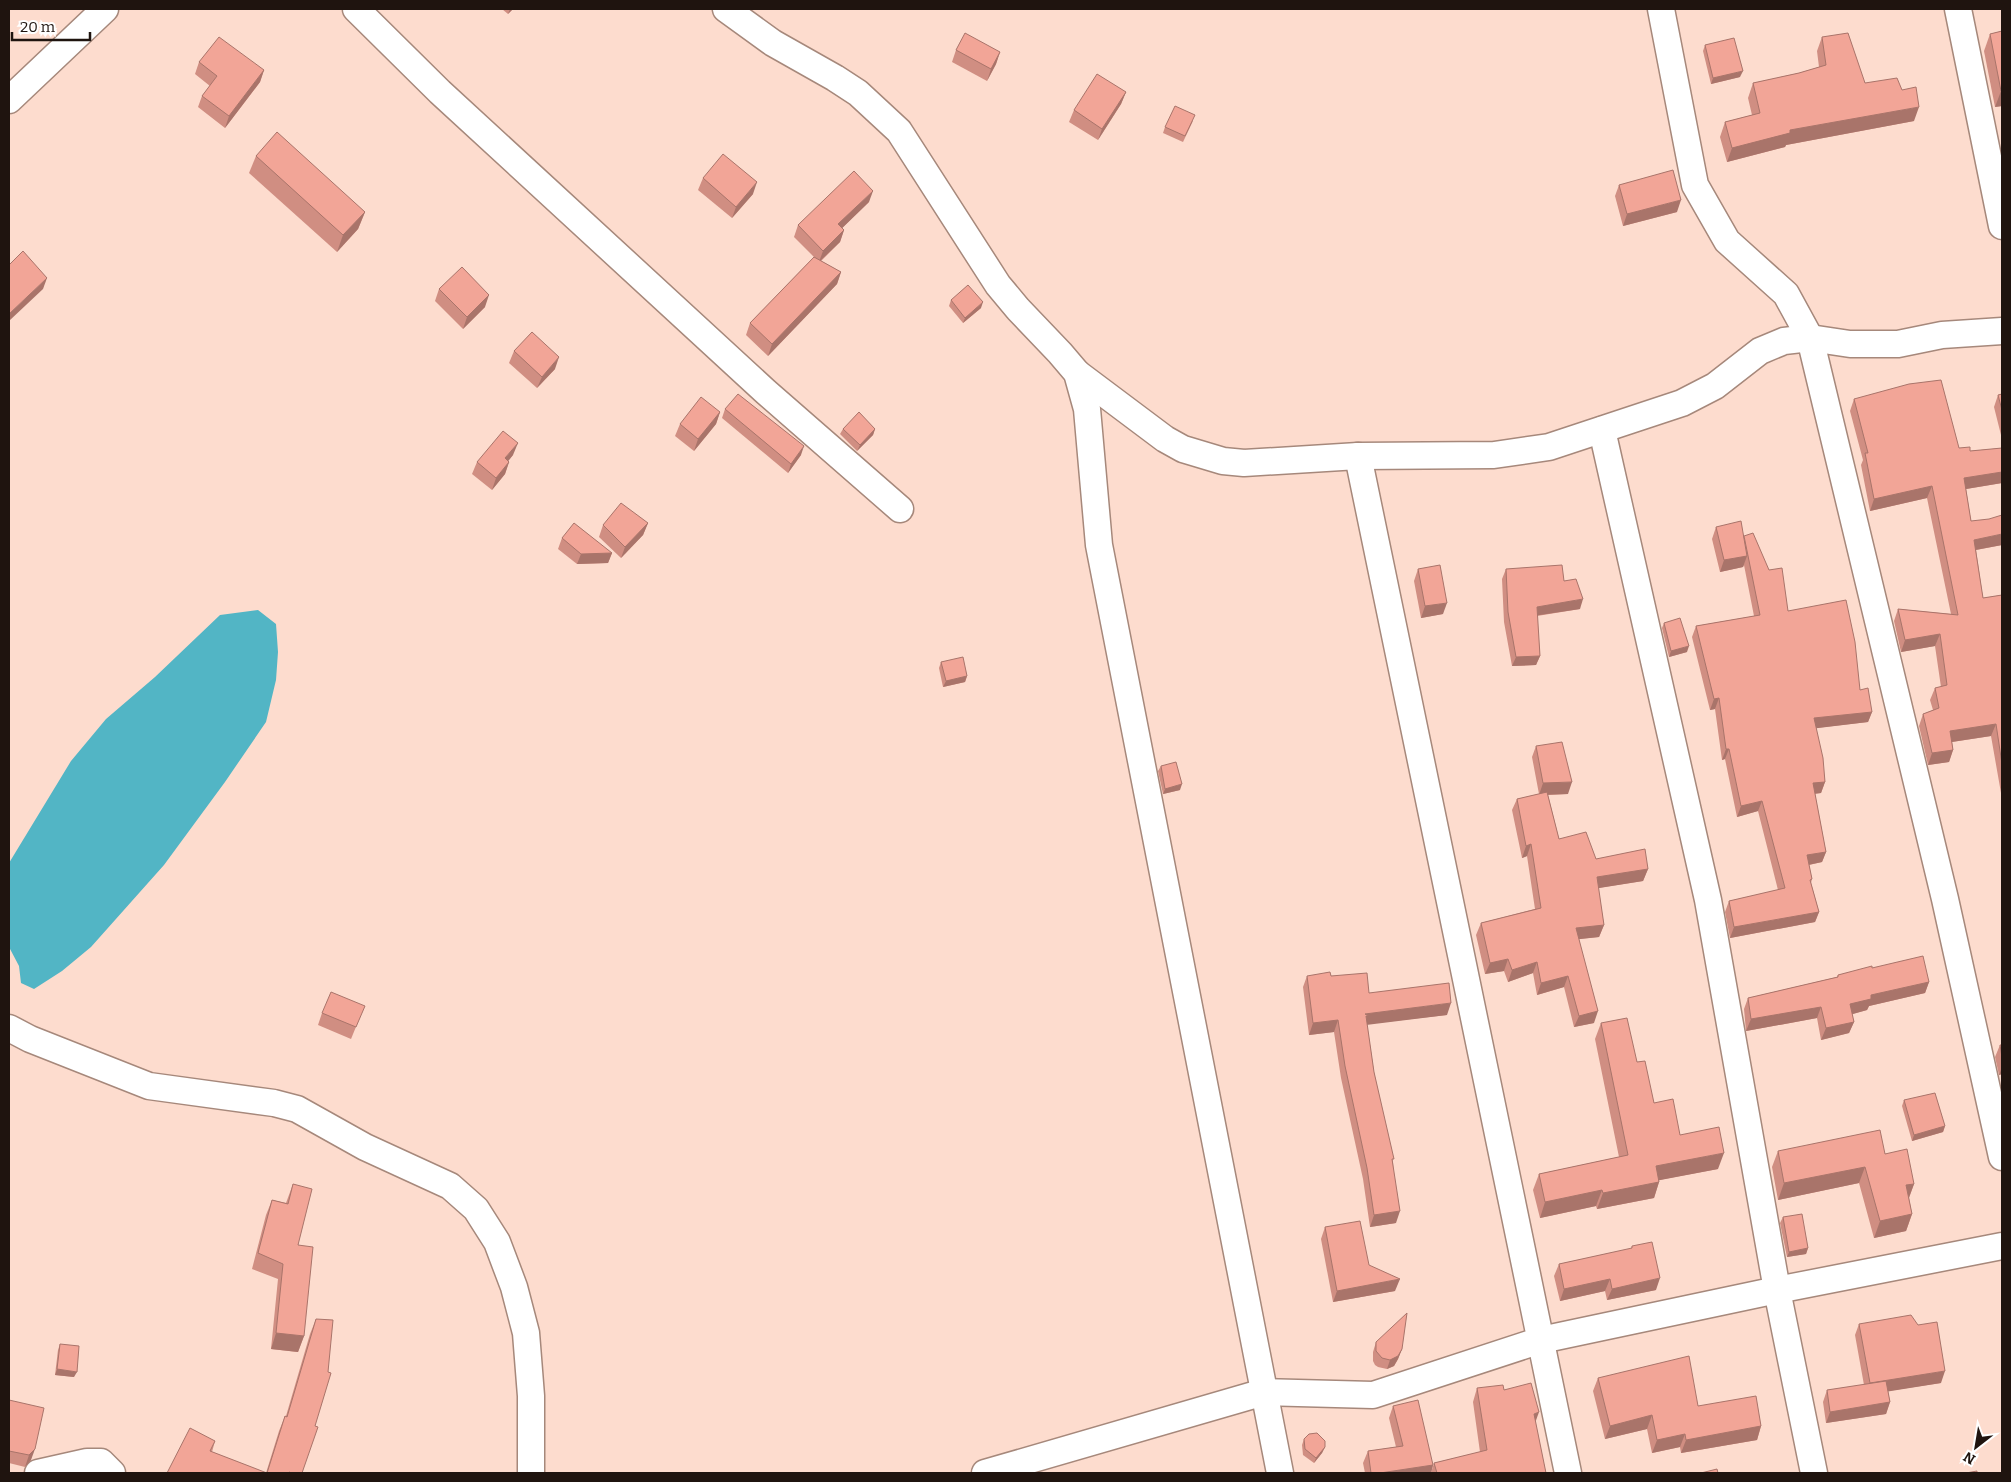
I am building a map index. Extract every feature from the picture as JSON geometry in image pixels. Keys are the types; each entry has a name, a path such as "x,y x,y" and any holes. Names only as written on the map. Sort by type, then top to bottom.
{"street":[{"path":"9,100 105,9"},
{"path":"356,9 440,92 766,392 900,509"},
{"path":"726,9 773,43 843,83 880,111 899,132 998,285 1076,373 1165,439 1203,457 1244,463 1358,456 1494,455 1522,452 1549,447 1682,403 1715,386 1760,351 1784,341 1810,338 1850,344 1898,344 1942,335 2002,331"},
{"path":"1661,9 1695,184 1727,241 1786,294 1810,338 1942,890 2002,1157"},
{"path":"1958,9 2002,226"},
{"path":"1076,373 1087,410 1099,545 1280,1473"},
{"path":"1602,430 1708,900 1777,1290 1814,1473"},
{"path":"1358,456 1568,1473"},
{"path":"9,1028 30,1039 149,1086 274,1103 298,1109 365,1146 450,1186 476,1209 497,1242 514,1287 527,1342 531,1396 531,1473"},
{"path":"985,1473 1264,1392 1373,1394 1541,1340 1777,1290 2002,1246"},
{"path":"38,1473 87,1462 101,1462 112,1473"}],"water":[{"path":"258,610 276,624 278,652 276,680 266,722 164,865 91,947 62,971 34,989 21,983 19,966 9,947 9,863 71,761 106,719 155,677 220,615"}],"building":[{"path":"2002,31 2002,91 2001,91 1990,34"},
{"path":"965,33 1000,52 991,69 956,50"},
{"path":"1848,33 1865,83 1897,78 1902,90 1916,87 1919,107 1790,130 1790,133 1732,148 1725,122 1760,113 1753,83 1826,65 1822,37"},
{"path":"219,37 264,70 229,116 202,96 217,76 199,62"},
{"path":"1734,38 1743,71 1713,78 1705,45"},
{"path":"1097,74 1126,92 1102,129 1074,110"},
{"path":"1175,106 1195,115 1185,136 1165,127"},
{"path":"277,132 365,212 343,235 256,156"},
{"path":"723,154 757,182 736,207 703,178"},
{"path":"1673,170 1681,200 1627,214 1619,185"},
{"path":"854,171 873,191 838,224 844,230 823,251 798,225"},
{"path":"23,251 47,278 9,314 9,265"},
{"path":"814,257 841,272 772,344 750,323"},
{"path":"462,267 489,295 467,317 439,289"},
{"path":"968,285 983,302 965,318 951,300"},
{"path":"532,332 559,357 542,377 514,351"},
{"path":"1941,380 1959,448 1970,447 1970,451 2002,448 2002,472 1964,478 1971,521 2002,515 2002,534 1974,540 1983,598 2002,595 2002,764 1996,724 1950,731 1953,750 1932,753 1923,714 1939,708 1935,688 1947,685 1940,634 1905,640 1898,609 1958,615 1932,486 1874,499 1865,453 1868,453 1854,399 1909,384"},
{"path":"738,394 804,446 791,464 725,409"},
{"path":"2002,394 2002,410 1998,395"},
{"path":"701,397 720,412 698,439 680,424"},
{"path":"859,412 875,429 860,445 843,429"},
{"path":"503,431 518,443 505,458 509,462 496,478 477,462"},
{"path":"621,503 648,523 625,547 603,525"},
{"path":"1741,521 1747,556 1724,560 1716,527"},
{"path":"574,523 612,553 581,554 562,538"},
{"path":"1753,533 1769,570 1782,568 1788,611 1846,600 1855,642 1860,690 1868,688 1872,712 1814,718 1823,758 1825,782 1813,783 1826,852 1807,855 1812,879 1810,880 1819,912 1734,927 1729,901 1785,888 1762,801 1741,806 1729,749 1726,749 1719,698 1714,699 1696,626 1760,615 1744,536"},
{"path":"1440,565 1447,603 1425,606 1418,569"},
{"path":"1562,565 1564,581 1576,579 1583,599 1537,607 1540,656 1516,657 1508,612 1506,569"},
{"path":"1680,618 1689,646 1671,651 1664,623"},
{"path":"963,657 967,676 946,681 941,662"},
{"path":"1562,742 1572,782 1543,783 1536,746"},
{"path":"1176,762 1182,784 1165,789 1161,766"},
{"path":"1547,792 1559,839 1586,832 1596,859 1645,849 1648,869 1597,877 1604,925 1576,928 1598,1011 1579,1016 1568,976 1541,983 1537,962 1512,970 1508,959 1490,963 1481,923 1541,908 1531,844 1526,846 1517,799"},
{"path":"1923,956 1929,982 1871,995 1871,999 1850,1004 1854,1022 1826,1028 1821,1007 1751,1019 1748,998 1838,977 1838,975 1872,966 1872,968"},
{"path":"1330,972 1331,976 1367,973 1369,993 1449,983 1451,1003 1365,1014 1369,1016 1366,1016 1374,1072 1394,1159 1392,1159 1400,1211 1374,1215 1367,1168 1345,1066 1338,1020 1313,1023 1307,976"},
{"path":"331,992 365,1006 356,1027 322,1013"},
{"path":"1627,1018 1637,1062 1645,1061 1654,1103 1673,1099 1680,1135 1719,1127 1724,1153 1656,1166 1659,1182 1603,1193 1602,1190 1545,1202 1539,1174 1628,1155 1601,1023"},
{"path":"1935,1093 1945,1126 1914,1135 1904,1100"},
{"path":"1880,1130 1885,1154 1907,1149 1914,1184 1906,1185 1912,1214 1880,1221 1865,1167 1784,1183 1778,1151"},
{"path":"293,1184 312,1189 298,1245 313,1247 304,1336 276,1333 283,1264 258,1253 272,1200 288,1204"},
{"path":"1802,1214 1808,1248 1789,1252 1783,1217"},
{"path":"1360,1221 1369,1265 1400,1279 1337,1291 1325,1227"},
{"path":"1652,1242 1660,1278 1612,1289 1610,1279 1564,1289 1559,1264"},
{"path":"1407,1313 1402,1349 1398,1356 1390,1360 1382,1358 1376,1351 1376,1342"},
{"path":"1911,1315 1918,1325 1937,1322 1945,1371 1870,1383 1859,1324"},
{"path":"316,1319 333,1320 328,1372 331,1373 315,1426 318,1427 302,1473 267,1473 285,1416 287,1417"},
{"path":"60,1344 79,1346 77,1372 57,1369"},
{"path":"1689,1356 1698,1406 1756,1396 1761,1426 1686,1440 1685,1434 1657,1440 1652,1415 1610,1426 1598,1378"},
{"path":"1886,1381 1890,1402 1830,1412 1827,1390"},
{"path":"1531,1383 1539,1412 1534,1414 1546,1473 1437,1473 1434,1463 1487,1450 1477,1388 1503,1385 1504,1390"},
{"path":"9,1400 44,1408 35,1449 29,1455 9,1451"},
{"path":"1418,1400 1433,1465 1371,1473 1368,1451 1403,1446 1393,1406"},
{"path":"190,1428 215,1441 210,1451 267,1473 167,1473"},
{"path":"1317,1433 1325,1441 1325,1447 1316,1458 1305,1449 1304,1439 1309,1434"},
{"path":"1717,1469 1718,1473 1701,1473"}]}
